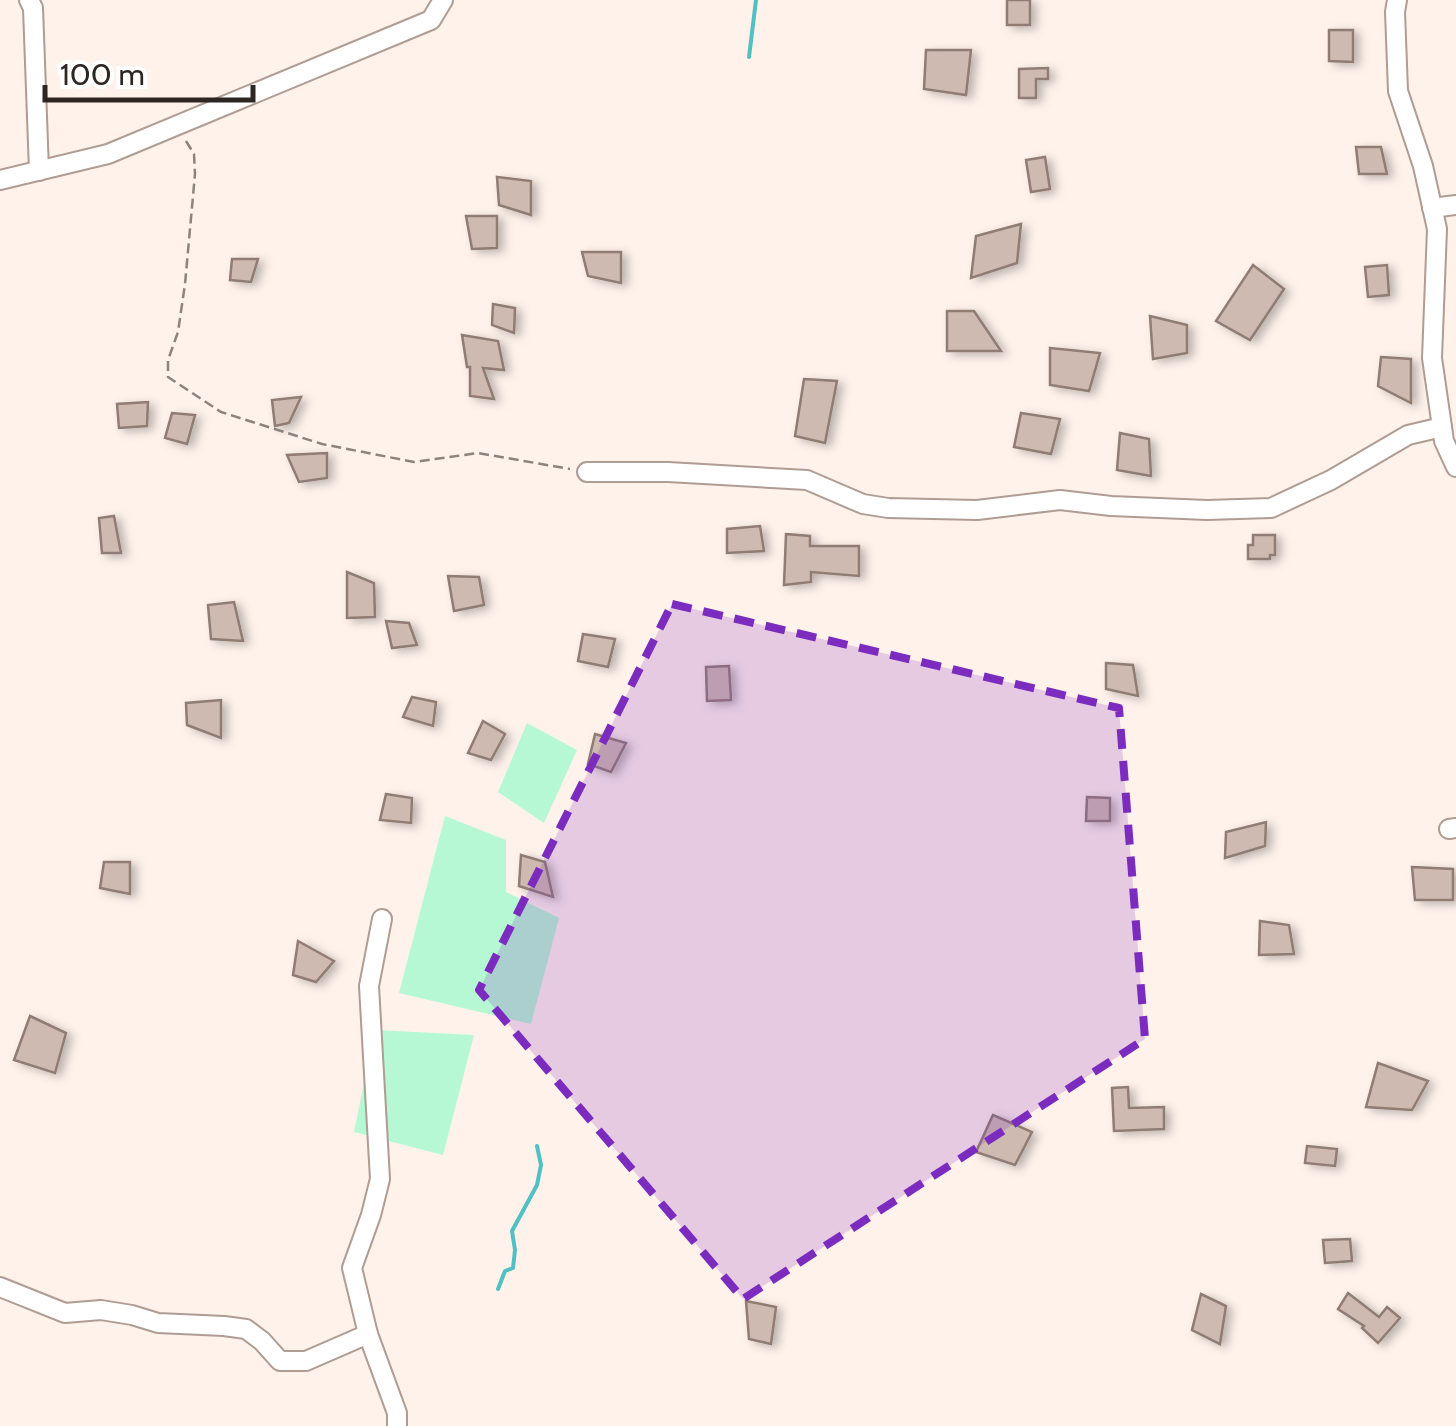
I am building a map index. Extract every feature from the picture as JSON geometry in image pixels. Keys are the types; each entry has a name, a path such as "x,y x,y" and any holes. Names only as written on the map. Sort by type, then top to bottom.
{"street":[{"path":"29,0 34,8 39,170"},
{"path":"0,180 108,154 431,20 443,0"},
{"path":"1397,0 1398,91 1423,166 1437,229 1432,358 1444,441 1456,467"},
{"path":"1432,208 1456,205"},
{"path":"587,472 807,480 863,504 888,508 977,510 1060,500 1208,510 1271,508 1331,480 1408,435 1442,427"},
{"path":"382,918 369,986 380,1179 352,1268 361,1337 397,1414 398,1426"},
{"path":"0,1287 64,1313 101,1310 158,1323 246,1329 280,1361 306,1361 361,1337"}],"path":[{"path":"178,125 194,154 195,174 185,284 178,332 168,360 168,377 220,412 322,444 414,462 478,452 587,472"}],"highlighted area":[{"path":"672,604 1119,708 1145,1039 743,1299 479,990"}],"green space":[{"path":"527,723 577,750 544,823 498,792"},
{"path":"445,816 506,840 506,892 559,918 531,1024 399,993"},
{"path":"375,1030 474,1035 443,1155 354,1132"}],"building":[{"path":"1007,0 1030,0 1030,25 1007,25"},
{"path":"1329,30 1353,30 1353,62 1329,61"},
{"path":"926,50 971,50 966,95 924,89"},
{"path":"1048,68 1048,79 1036,79 1036,98 1019,98 1019,69"},
{"path":"1356,147 1381,147 1387,174 1359,174"},
{"path":"1045,157 1050,189 1031,192 1026,160"},
{"path":"497,177 531,181 531,215 499,205"},
{"path":"466,216 497,216 497,248 472,249"},
{"path":"1021,224 1017,263 971,278 976,236"},
{"path":"582,252 621,252 621,283 588,276"},
{"path":"232,259 258,259 251,282 230,280"},
{"path":"1253,265 1284,289 1250,340 1216,321"},
{"path":"1387,265 1389,295 1368,297 1365,267"},
{"path":"493,304 515,308 514,333 492,325"},
{"path":"947,311 974,311 1001,351 947,351"},
{"path":"1150,316 1187,325 1187,353 1153,359"},
{"path":"462,335 498,341 504,370 483,368 494,399 470,396 470,367"},
{"path":"1050,348 1100,353 1089,391 1050,385"},
{"path":"1381,357 1411,359 1411,403 1378,386"},
{"path":"804,379 837,381 825,443 795,436"},
{"path":"301,397 289,423 275,426 272,400"},
{"path":"148,402 147,426 119,428 117,404"},
{"path":"172,413 195,415 187,444 165,438"},
{"path":"1021,413 1060,419 1051,454 1014,447"},
{"path":"1120,433 1149,439 1151,476 1117,470"},
{"path":"327,453 327,478 299,482 287,455"},
{"path":"114,516 121,553 102,553 99,518"},
{"path":"760,526 764,551 727,553 727,529"},
{"path":"786,534 810,536 810,546 859,546 859,576 811,572 811,582 784,585"},
{"path":"1253,535 1275,535 1275,555 1270,555 1270,559 1248,559"},
{"path":"347,572 374,583 375,617 347,618"},
{"path":"448,576 479,577 484,605 454,611"},
{"path":"234,602 243,641 211,639 208,605"},
{"path":"386,621 409,623 417,645 392,648"},
{"path":"583,634 615,639 608,667 578,661"},
{"path":"1106,663 1133,665 1138,696 1106,689"},
{"path":"729,666 731,700 707,701 706,667"},
{"path":"412,697 436,702 433,726 403,717"},
{"path":"221,700 221,738 187,725 186,703"},
{"path":"483,721 505,734 491,760 468,753"},
{"path":"595,734 626,743 611,772 588,764"},
{"path":"386,794 412,798 411,823 380,820"},
{"path":"1087,797 1110,798 1110,821 1086,821"},
{"path":"1266,822 1265,846 1225,858 1226,832"},
{"path":"521,855 545,862 553,897 519,886"},
{"path":"104,862 130,862 130,894 100,888"},
{"path":"1412,867 1453,869 1453,900 1415,900"},
{"path":"1260,921 1289,925 1294,954 1259,955"},
{"path":"298,941 334,961 316,982 293,975"},
{"path":"30,1016 66,1033 55,1073 14,1060"},
{"path":"1378,1063 1428,1081 1412,1110 1366,1107"},
{"path":"1128,1087 1129,1108 1164,1107 1164,1129 1114,1131 1112,1088"},
{"path":"993,1115 1032,1132 1015,1165 976,1152"},
{"path":"1307,1146 1337,1149 1335,1166 1305,1163"},
{"path":"1350,1239 1352,1261 1325,1263 1323,1240"},
{"path":"1348,1293 1379,1317 1387,1307 1400,1318 1378,1343 1364,1326 1338,1309"},
{"path":"1201,1294 1226,1306 1220,1344 1192,1330"},
{"path":"746,1301 776,1307 771,1344 749,1339"}],"waterway":[{"path":"749,57 756,0"},
{"path":"498,1289 505,1271 513,1268 512,1231 537,1185 541,1165 537,1146"}]}
